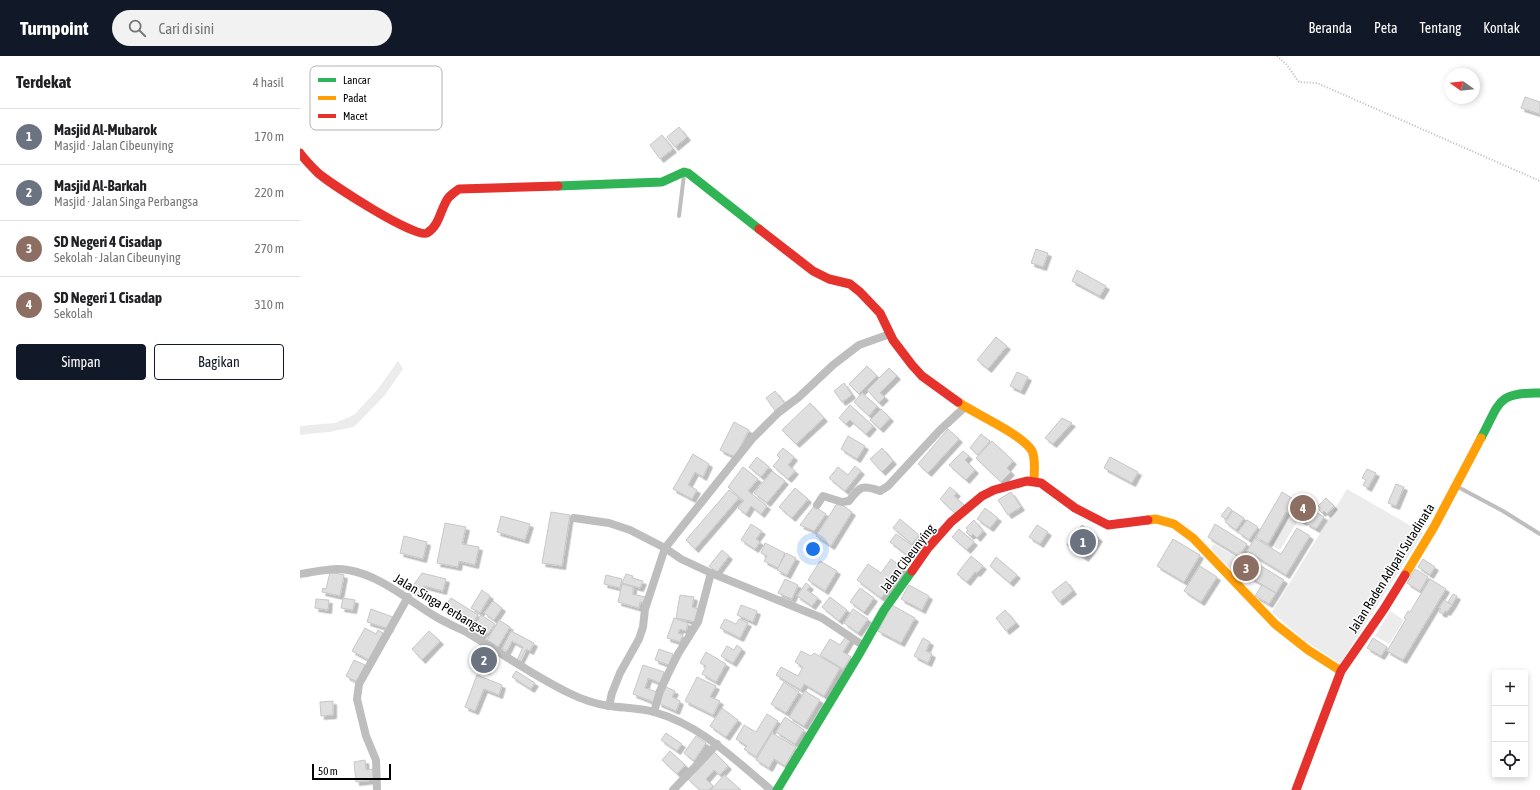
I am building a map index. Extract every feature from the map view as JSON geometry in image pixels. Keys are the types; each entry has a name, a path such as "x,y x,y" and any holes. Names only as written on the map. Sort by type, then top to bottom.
{"street":[{"path":"300,152 305,160 319,174 354,198 396,223 420,234 427,233 434,226 449,197 459,189 662,182 684,172 688,172 813,271 829,279 850,284 860,292 880,313 890,334 912,365 922,376 965,407 1005,429 1026,444 1032,451 1034,460 1034,481 1041,483 1075,508 1108,525 1156,518 1166,520 1181,528 1193,538 1275,624 1308,650 1341,671"},
{"path":"609,706 612,693 620,673 640,639 645,608 665,548 752,439 779,412 799,398 833,365 859,345 890,334"},
{"name":"Jalan Raden Adipati Sutadinata","path":"1296,790 1341,671 1384,609 1434,527 1501,401 1513,394 1540,393"},
{"path":"817,505 823,496 842,502 849,502 859,489 863,487 880,491 888,486 940,430 965,407"},
{"name":"Jalan Cibeunying","path":"777,790 864,646 884,610 928,548 951,522 982,496 994,490 1022,482 1034,481"},
{"path":"574,518 618,525 665,548 681,559 711,573 822,618 864,646"},
{"name":"Jalan Singa Perbangsa","path":"300,574 337,569 348,570 359,572 381,582 408,597 441,620 467,633 551,684 571,694 609,706 654,712 691,727 704,734 717,744 771,790"},
{"path":"654,712 660,691 668,674 678,654 698,622 711,573"},
{"path":"377,790 376,760 366,736 356,699 357,691 359,684 408,597"},
{"path":"673,790 717,744"}],"lane":[{"path":"679,216 684,172"},
{"path":"1456,486 1503,511 1540,534"}],"path":[{"path":"1277,56 1286,64 1299,82 1317,83 1540,181"}],"shaded area":[{"path":"398,361 403,369 385,395 354,427 329,432 300,435 300,426 335,423 354,415 378,389"},
{"path":"1347,489 1423,533 1340,664 1305,641 1272,612"},
{"path":"1287,516 1297,522 1280,550 1270,544"},
{"path":"1214,544 1236,557 1230,568 1211,549"},
{"path":"1390,611 1404,620 1389,644 1375,636"}],"building":[{"path":"1525,97 1540,102 1540,114 1521,108"},
{"path":"679,127 687,137 675,147 667,137"},
{"path":"662,135 673,149 660,159 650,145"},
{"path":"1036,249 1048,253 1043,267 1031,263"},
{"path":"1077,270 1106,286 1100,296 1072,281"},
{"path":"996,337 1007,346 988,369 977,360"},
{"path":"867,366 877,376 859,394 849,384"},
{"path":"889,368 897,376 880,393 885,397 879,403 867,390"},
{"path":"1017,372 1028,377 1021,391 1010,386"},
{"path":"844,383 852,395 842,402 834,391"},
{"path":"775,391 786,405 776,412 766,398"},
{"path":"862,393 877,406 869,416 854,402"},
{"path":"810,403 824,418 796,444 782,430"},
{"path":"850,405 873,426 866,434 850,420 846,424 839,418"},
{"path":"881,409 890,418 880,429 870,420"},
{"path":"1062,418 1072,423 1053,444 1045,438"},
{"path":"734,422 749,430 735,457 720,450"},
{"path":"948,429 959,439 928,473 918,464"},
{"path":"981,434 990,441 978,455 970,448"},
{"path":"848,436 865,446 857,459 841,449"},
{"path":"992,441 1013,461 1007,468 1011,472 1001,482 976,458"},
{"path":"783,448 794,457 788,465 795,471 788,479 773,466 780,458 777,455"},
{"path":"882,448 893,461 882,472 870,459"},
{"path":"963,451 969,456 965,460 975,470 966,480 949,465"},
{"path":"693,454 709,464 703,477 695,472 688,485 697,490 692,499 673,489"},
{"path":"757,457 769,467 761,477 749,467"},
{"path":"1110,457 1138,472 1132,483 1104,468"},
{"path":"855,466 861,471 845,491 829,478 838,467 848,475"},
{"path":"743,467 758,479 748,491 767,506 761,514 751,506 746,514 738,508 744,501 728,487"},
{"path":"1367,469 1376,473 1368,488 1363,485 1366,480 1362,478"},
{"path":"772,471 785,481 767,503 754,493"},
{"path":"1396,484 1404,487 1396,506 1388,503"},
{"path":"950,487 957,493 954,496 964,505 956,514 940,499"},
{"path":"795,488 808,499 792,518 779,507"},
{"path":"729,490 739,498 695,549 686,540"},
{"path":"1011,492 1021,507 1008,515 998,500"},
{"path":"1282,492 1311,510 1304,522 1286,512 1268,544 1256,537"},
{"path":"1326,498 1334,506 1327,514 1324,511 1322,513 1318,506"},
{"path":"838,502 852,512 831,546 816,536"},
{"path":"814,506 826,514 814,531 800,525"},
{"path":"1228,507 1232,510 1226,519 1221,516"},
{"path":"985,508 998,518 990,528 977,519"},
{"path":"1313,510 1324,517 1316,529 1306,523"},
{"path":"1233,511 1244,518 1236,530 1225,522"},
{"path":"551,512 570,515 562,566 542,563"},
{"path":"501,516 530,524 525,540 497,532"},
{"path":"900,519 919,535 912,544 893,528"},
{"path":"974,520 983,531 977,538 973,534 970,536 966,532 968,530 966,528"},
{"path":"1247,520 1258,527 1249,540 1238,532"},
{"path":"445,523 466,527 462,544 479,547 475,565 459,561 458,567 437,563"},
{"path":"751,524 762,531 756,539 760,542 755,549 741,540"},
{"path":"1215,524 1247,544 1239,556 1208,537"},
{"path":"1037,525 1048,532 1040,544 1029,537"},
{"path":"1082,525 1099,538 1085,558 1067,545"},
{"path":"1297,528 1310,536 1286,575 1247,551 1255,538 1281,554"},
{"path":"959,529 974,542 967,550 952,537"},
{"path":"896,534 913,546 907,555 890,542"},
{"path":"404,536 427,542 423,559 400,553"},
{"path":"1173,539 1200,555 1184,582 1157,566"},
{"path":"765,543 785,553 778,568 764,561 767,556 761,553"},
{"path":"722,550 729,556 717,572 709,566"},
{"path":"786,553 796,558 787,575 777,570"},
{"path":"1243,555 1284,580 1276,593 1235,568"},
{"path":"971,556 983,566 977,573 975,572 967,582 957,574"},
{"path":"996,557 1017,575 1010,583 990,566"},
{"path":"891,559 903,568 881,598 857,580 868,564 881,573"},
{"path":"1423,559 1435,567 1430,575 1418,567"},
{"path":"820,561 837,571 825,591 808,580"},
{"path":"1200,566 1217,577 1201,602 1184,591"},
{"path":"1415,569 1428,577 1420,591 1407,583"},
{"path":"330,572 344,575 340,596 322,592 323,588 326,589"},
{"path":"422,573 446,579 443,591 424,586 417,595 410,590"},
{"path":"626,574 633,576 632,578 643,581 640,588 622,583"},
{"path":"606,575 622,579 620,588 604,584"},
{"path":"785,579 798,585 792,599 778,593"},
{"path":"1430,579 1446,589 1403,660 1387,651 1406,619 1404,618 1408,611 1410,612"},
{"path":"1066,581 1073,591 1059,602 1052,592"},
{"path":"806,583 810,586 807,590 818,598 812,606 797,596"},
{"path":"622,584 633,587 632,594 645,597 643,603 640,602 639,608 618,602"},
{"path":"909,585 929,596 922,610 901,599"},
{"path":"1262,585 1276,593 1269,604 1255,596"},
{"path":"860,588 874,598 864,612 850,602"},
{"path":"482,590 490,596 480,613 471,608"},
{"path":"1453,594 1457,596 1452,605 1448,602"},
{"path":"680,595 694,597 692,607 698,609 696,622 676,618"},
{"path":"830,597 847,610 839,621 822,607"},
{"path":"343,598 355,600 353,610 341,608"},
{"path":"451,598 478,615 472,625 452,613 454,610 446,605"},
{"path":"316,599 329,600 328,610 315,608"},
{"path":"1444,600 1452,605 1447,612 1445,611 1443,614 1439,612 1441,609 1439,608"},
{"path":"493,601 502,608 494,620 484,613"},
{"path":"741,605 757,611 753,622 737,615"},
{"path":"892,605 915,618 901,643 878,631"},
{"path":"371,609 393,617 389,629 367,622"},
{"path":"853,609 868,619 858,633 844,623"},
{"path":"1005,610 1016,623 1006,631 996,618"},
{"path":"481,615 495,624 488,634 485,632 481,637 471,631"},
{"path":"674,618 688,623 686,631 680,629 678,633 683,635 680,642 667,638"},
{"path":"725,619 736,624 739,619 748,623 740,638 720,628"},
{"path":"499,620 510,627 498,647 487,640"},
{"path":"365,628 376,634 378,630 383,633 369,660 352,651"},
{"path":"429,631 440,641 422,660 412,649"},
{"path":"511,631 534,643 530,651 526,649 520,661 517,660 523,647 512,641 507,651 502,649"},
{"path":"846,636 851,639 843,652 851,657 843,669 820,655 830,639 840,645"},
{"path":"923,638 930,642 926,651 932,654 928,663 914,656"},
{"path":"1373,638 1387,647 1381,656 1367,648"},
{"path":"737,645 742,649 733,663 721,656 727,646 734,650"},
{"path":"481,649 495,659 486,671 473,660"},
{"path":"659,649 673,654 669,665 655,660"},
{"path":"801,651 811,656 814,653 840,668 824,696 804,684 801,690 776,675 781,667 798,676 803,667 795,662"},
{"path":"706,652 726,664 716,682 702,674 706,666 700,663"},
{"path":"354,660 365,665 357,682 346,676"},
{"path":"643,665 664,672 660,683 648,678 645,688 657,692 653,702 633,694"},
{"path":"516,671 535,683 531,689 512,677"},
{"path":"477,675 502,685 499,695 484,689 475,711 465,707"},
{"path":"697,677 716,686 710,697 720,701 713,715 685,701"},
{"path":"784,682 799,692 786,713 771,704"},
{"path":"666,687 675,691 672,697 680,701 676,711 658,703"},
{"path":"805,691 820,700 804,726 789,717"},
{"path":"333,701 333,715 321,716 320,702"},
{"path":"722,708 738,720 726,737 710,726"},
{"path":"767,714 778,721 756,757 744,749 747,746 736,739 744,725 756,732"},
{"path":"785,717 804,730 795,744 776,732"},
{"path":"666,733 682,744 677,751 661,740"},
{"path":"772,733 796,747 785,766 774,759 769,768 756,760"},
{"path":"696,736 706,743 694,761 684,753"},
{"path":"670,751 685,765 677,774 662,760"},
{"path":"714,752 728,766 720,775 714,770 706,779 713,786 709,790 700,790 687,778 694,770 696,772"},
{"path":"365,760 366,770 373,769 374,780 356,782 354,762"},
{"path":"724,775 741,790 711,790"}],"traffic: fast":[{"path":"558,186 662,182 684,172 688,173 759,229"},
{"path":"1481,438 1496,408 1501,402 1515,395 1540,393"},
{"path":"777,790 884,610 912,571"}],"traffic: slow":[{"path":"958,402 1009,431 1027,445 1032,451 1034,458 1034,481"},
{"path":"1405,575 1434,527 1481,438"},
{"path":"1148,520 1156,519 1174,524 1193,538 1275,624 1308,650 1341,671"}],"traffic: jam":[{"path":"300,153 318,173 339,188 391,220 419,233 427,233 435,226 446,201 459,189 558,186"},
{"path":"759,229 813,271 829,279 850,284 860,292 880,313 893,340 912,365 922,376 958,402"},
{"path":"912,571 928,548 951,522 982,496 994,490 1027,481 1041,483 1075,508 1108,525 1148,520"},
{"path":"1296,790 1341,671 1384,609 1405,575"}],"place":[{"name":"SD Negeri 1 Cisadap","path":"1303,508"},
{"name":"Masjid Al-Mubarok","path":"1083,542"},
{"name":"SD Negeri 4 Cisadap","path":"1246,568"},
{"name":"Masjid Al-Barkah","path":"484,660"}]}
